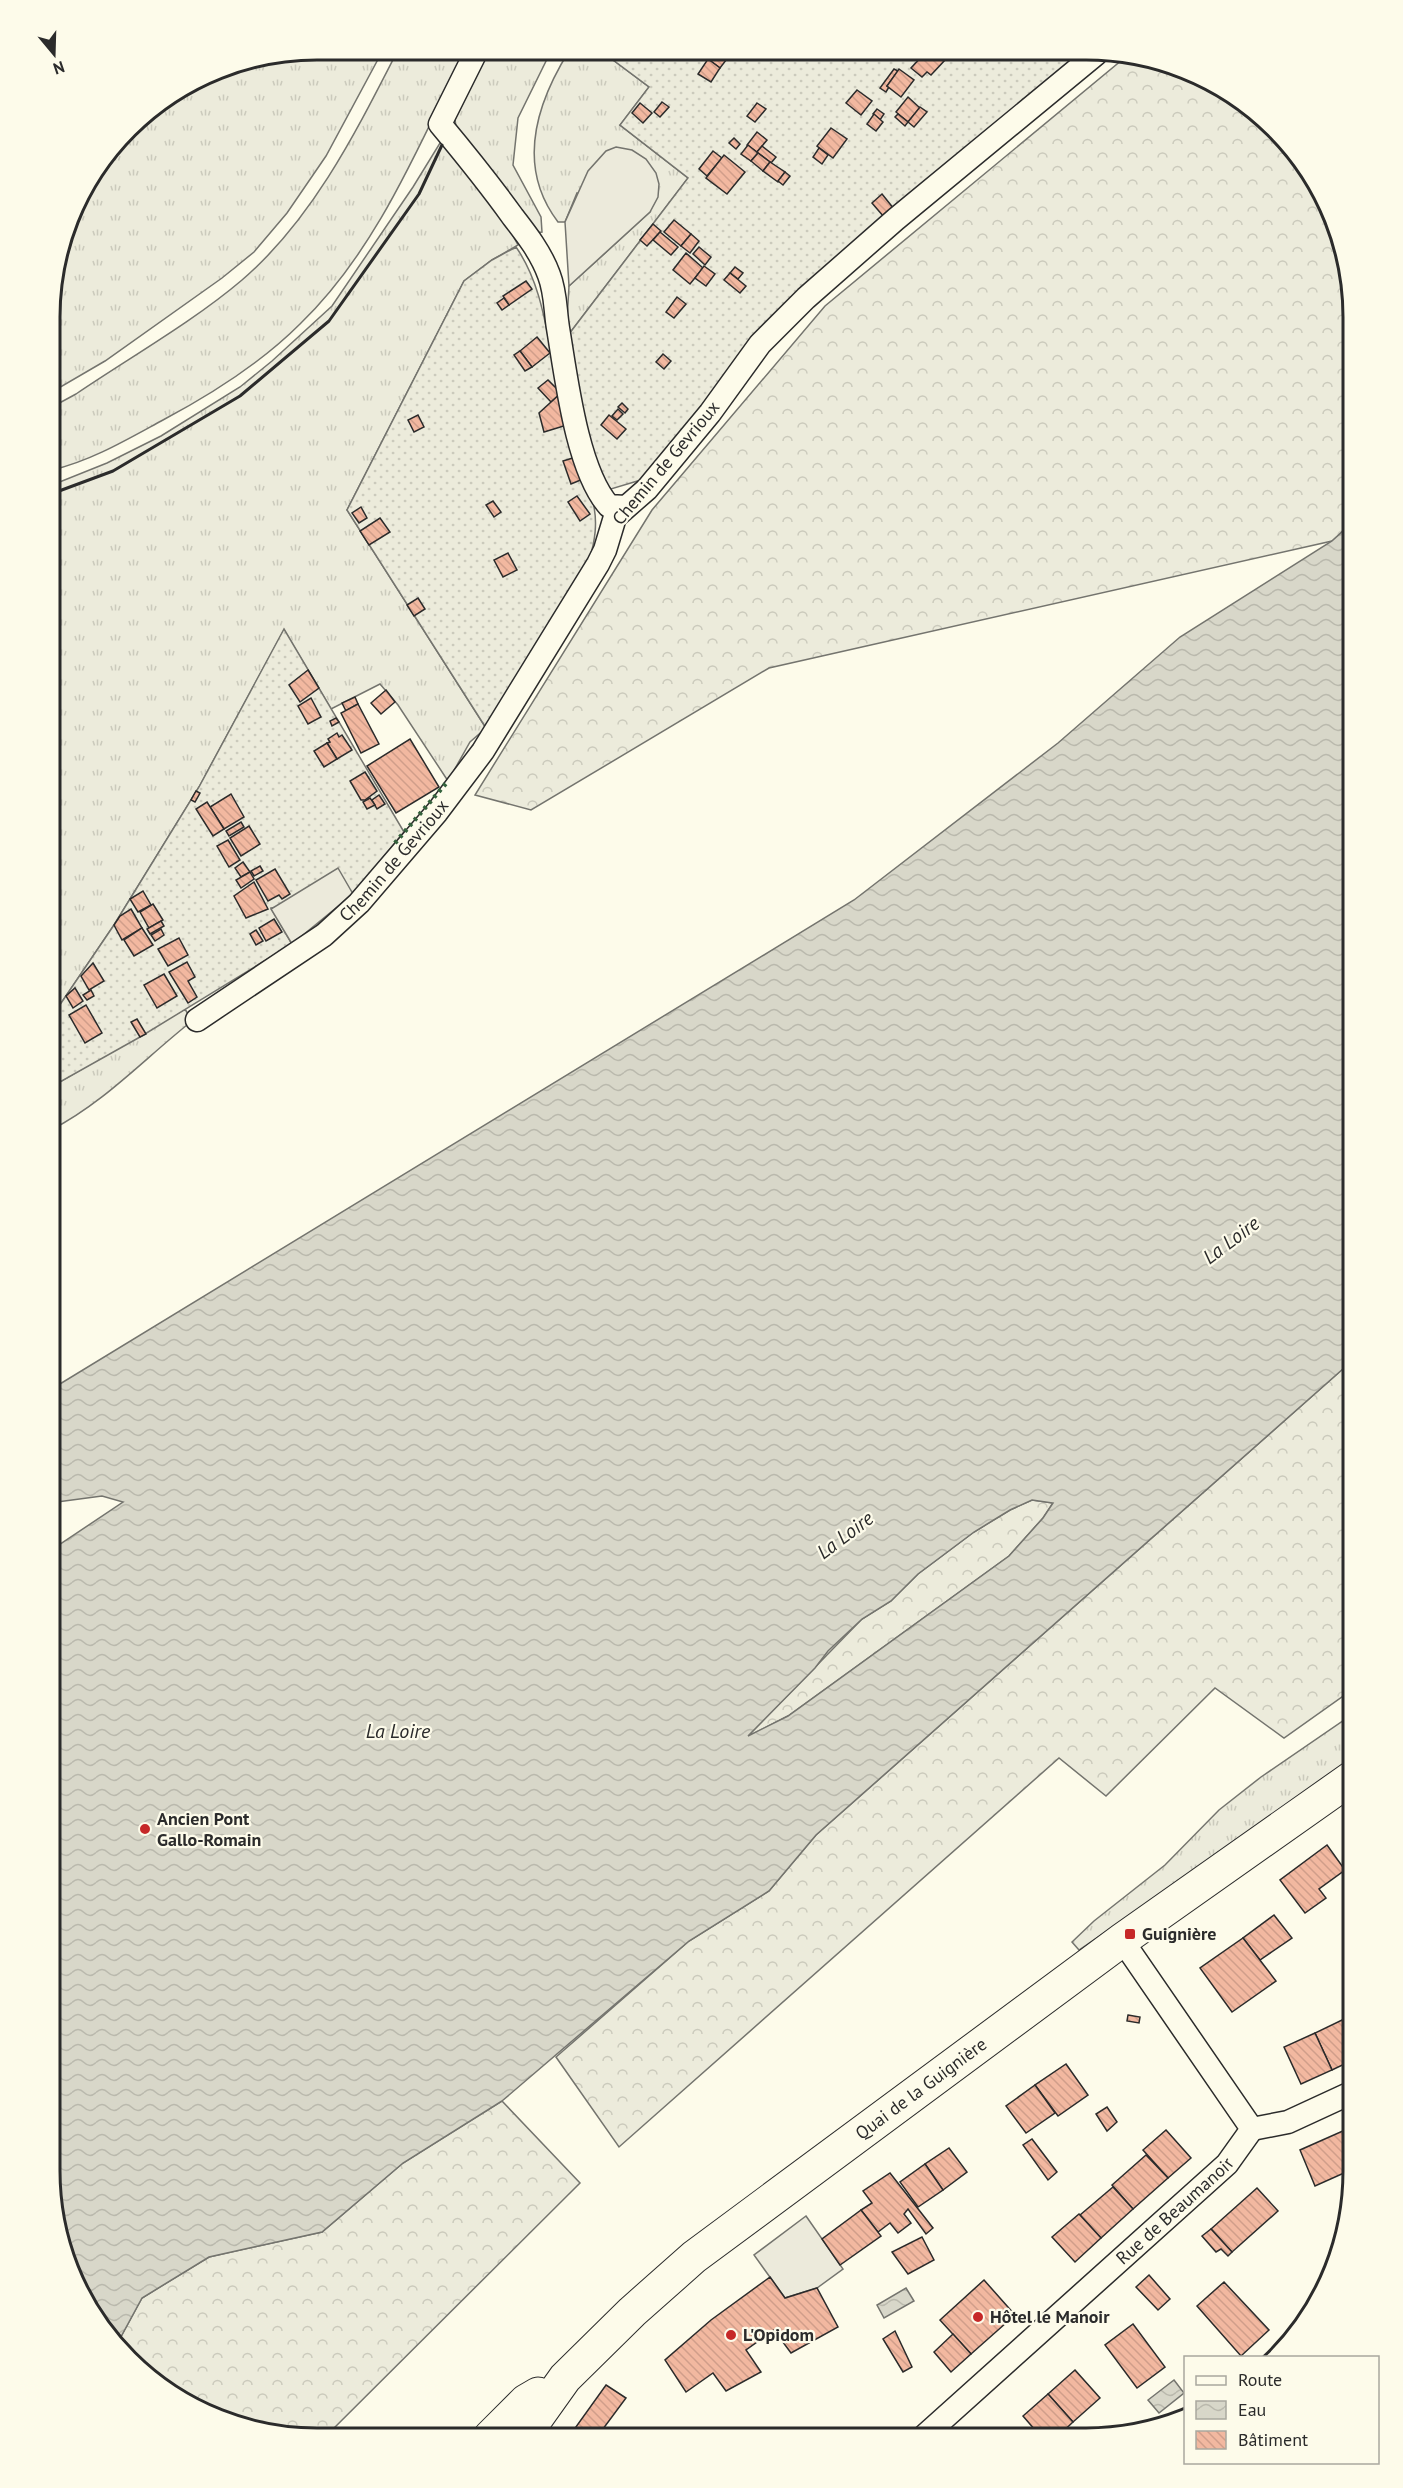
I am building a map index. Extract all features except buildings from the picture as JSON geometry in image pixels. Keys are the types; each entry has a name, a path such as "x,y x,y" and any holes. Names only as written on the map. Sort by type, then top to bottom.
{"main road":[{"name":"Quai de la Guignière","path":"529,2428 565,2378 632,2312 694,2257 1122,1940 1343,1784"},
{"path":"499,2428 526,2401 565,2378"}],"street":[{"path":"472,60 440,124 484,177 537,249 549,273 556,295 558,326 578,436 601,496 609,506 625,507"},
{"name":"Chemin de Gevrioux","path":"197,1020 324,935 346,917 437,812 461,783 502,723 598,564 605,550 611,524 625,507 647,489 711,413 760,344 806,298 896,219 1089,60"},
{"path":"1122,1940 1252,2129 1288,2122 1343,2097"},
{"name":"Rue de Beaumanoir","path":"933,2428 1227,2164 1252,2129"}],"green space":[{"path":"378,60 326,156 287,213 254,252 222,278 105,361 60,387 62,283 69,250 86,203 94,188 124,147 147,124 174,103 203,86 234,74 283,62"},
{"path":"393,60 461,60 413,159 374,230 327,295 300,324 269,352 217,389 109,449 60,468 60,403 161,339 242,280 290,230 311,202 331,173"},
{"path":"484,60 547,60 518,118 513,165 541,217 542,232 535,233 456,127 455,119"},
{"path":"564,60 613,60 649,87 620,125 688,178 566,338 569,286 650,212 577,193 565,222 558,222 545,201 537,180 534,158 535,136 540,114"},
{"path":"613,60 1078,60 817,275 644,479 611,489 594,459 588,439 566,338 688,178 620,125 649,87"},
{"path":"1120,62 1153,69 1200,86 1243,113 1279,147 1309,188 1329,234 1341,283 1343,317 1343,531 1332,541 769,668 531,810 475,795 652,510 825,306"},
{"path":"440,143 446,143 500,212 518,245 492,260 464,281 347,510 486,728 470,742 448,781 398,705 380,684 331,709 284,630 199,787 114,925 60,1005 60,482 107,463 161,436 240,387 272,361 332,306"},
{"path":"516,247 534,281 540,300 556,377 595,510 595,532 589,561 486,728 347,510 464,281 492,260"},
{"path":"284,629 404,832 353,894 271,908 292,944 140,1037 60,1082 60,1005 114,925 199,787"},
{"path":"185,1009 192,1021 107,1093 60,1125 60,1082"},
{"path":"1343,1369 1343,1696 1284,1738 1215,1688 1106,1796 1059,1758 619,2147 556,2057 689,1941 769,1891 816,1835"},
{"path":"1032,1500 1053,1503 1043,1518 1009,1556 788,1716 747,1737 862,1619 891,1601 918,1574 974,1532 1010,1510"},
{"path":"1343,1721 1343,1770 1079,1950 1072,1942 1094,1921 1165,1865 1219,1810 1261,1777"},
{"path":"502,2101 580,2183 334,2428 283,2426 267,2423 203,2402 160,2375 121,2337 142,2298 209,2257 322,2232 403,2163"}],"shaded area":[{"path":"616,147 632,150 646,159 656,173 659,184 658,197 650,212 569,286 565,222 588,171 606,151"},
{"path":"338,868 353,894 292,944 271,909"},
{"path":"806,2216 843,2269 817,2288 785,2298 754,2255"}],"water":[{"name":"La Loire","path":"1343,531 1343,1369 816,1835 769,1891 689,1941 502,2101 403,2163 322,2232 209,2257 142,2298 121,2337 103,2314 86,2285 69,2238 62,2205 60,2171 60,1544 123,1502 102,1496 60,1502 60,1384 854,900 1058,743 1180,637 1332,541","holes":["1032,1500 1053,1503 1043,1518 1009,1556 788,1716 748,1736 815,1668 828,1651 862,1619 891,1601 918,1574 974,1532 1010,1510"]},
{"path":"906,2288 914,2301 884,2318 877,2305"},
{"path":"1174,2380 1184,2393 1159,2413 1148,2400"}],"hedge":[{"path":"395,843 448,781"}],"wall":[{"path":"60,491 113,471 240,396 329,321 419,194 442,145"}],"place":[{"name":"Ancien Pont Gallo-Romain","path":"145,1829"},
{"name":"Guignière","path":"1130,1934"},
{"name":"Hôtel le Manoir","path":"978,2317"},
{"name":"L'Opidom","path":"731,2335"}]}
